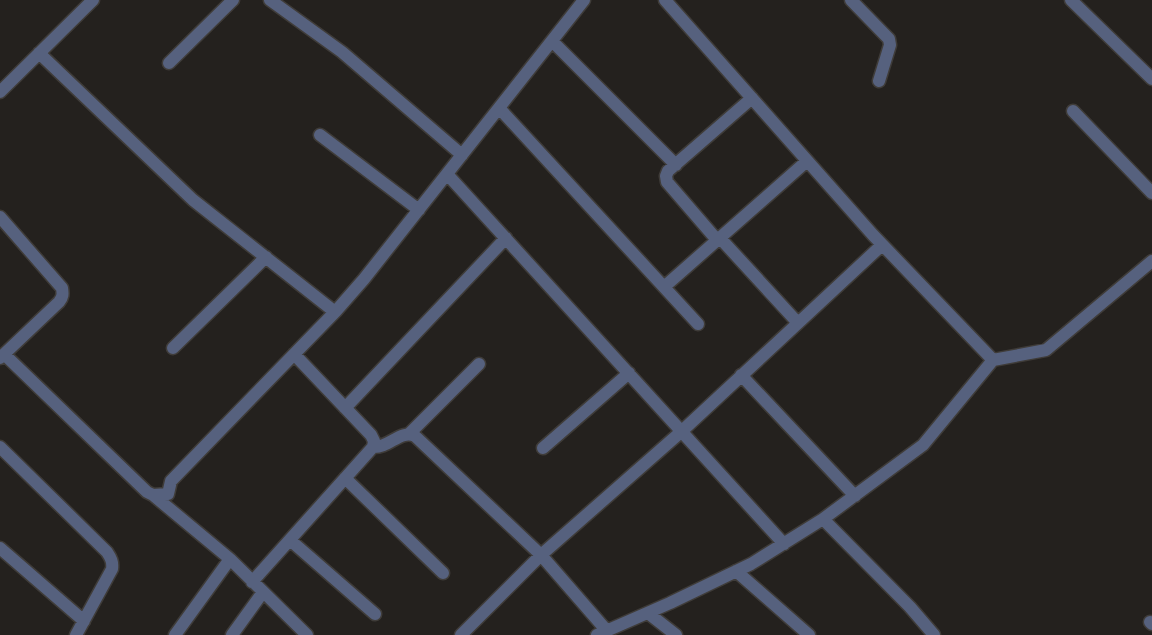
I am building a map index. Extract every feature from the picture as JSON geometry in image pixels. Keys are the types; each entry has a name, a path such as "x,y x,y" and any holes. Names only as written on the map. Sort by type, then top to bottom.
{"street":[{"path":"1,89 93,0"},
{"path":"169,63 233,0"},
{"path":"270,0 342,52 462,156"},
{"path":"153,495 168,494 172,481 364,279 584,0"},
{"path":"665,0 882,245 993,360"},
{"path":"850,0 888,39 890,45 879,81"},
{"path":"1071,0 1152,79"},
{"path":"552,41 676,165"},
{"path":"39,53 178,187 334,312"},
{"path":"752,98 668,171 666,176 667,182 798,323"},
{"path":"499,108 698,324"},
{"path":"1073,111 1152,193"},
{"path":"320,135 419,210"},
{"path":"664,287 807,161"},
{"path":"448,174 784,544"},
{"path":"0,217 62,288 63,294 62,299 2,356 147,492 230,560 307,635"},
{"path":"345,408 506,238"},
{"path":"461,635 541,554 682,431 882,245"},
{"path":"173,348 266,257"},
{"path":"410,433 541,554 602,633 751,564 824,519 923,445 993,360 1046,350 1152,261"},
{"path":"252,582 373,447 374,441 371,435 294,354"},
{"path":"373,447 382,446 410,433 479,364"},
{"path":"543,448 629,373"},
{"path":"742,375 854,496"},
{"path":"0,447 111,558 112,569 76,635"},
{"path":"345,478 443,573"},
{"path":"824,519 910,607 934,635"},
{"path":"290,540 374,614"},
{"path":"0,548 84,622"},
{"path":"175,635 230,560"},
{"path":"736,571 809,635"},
{"path":"232,635 263,592"},
{"path":"648,613 676,635"}]}
